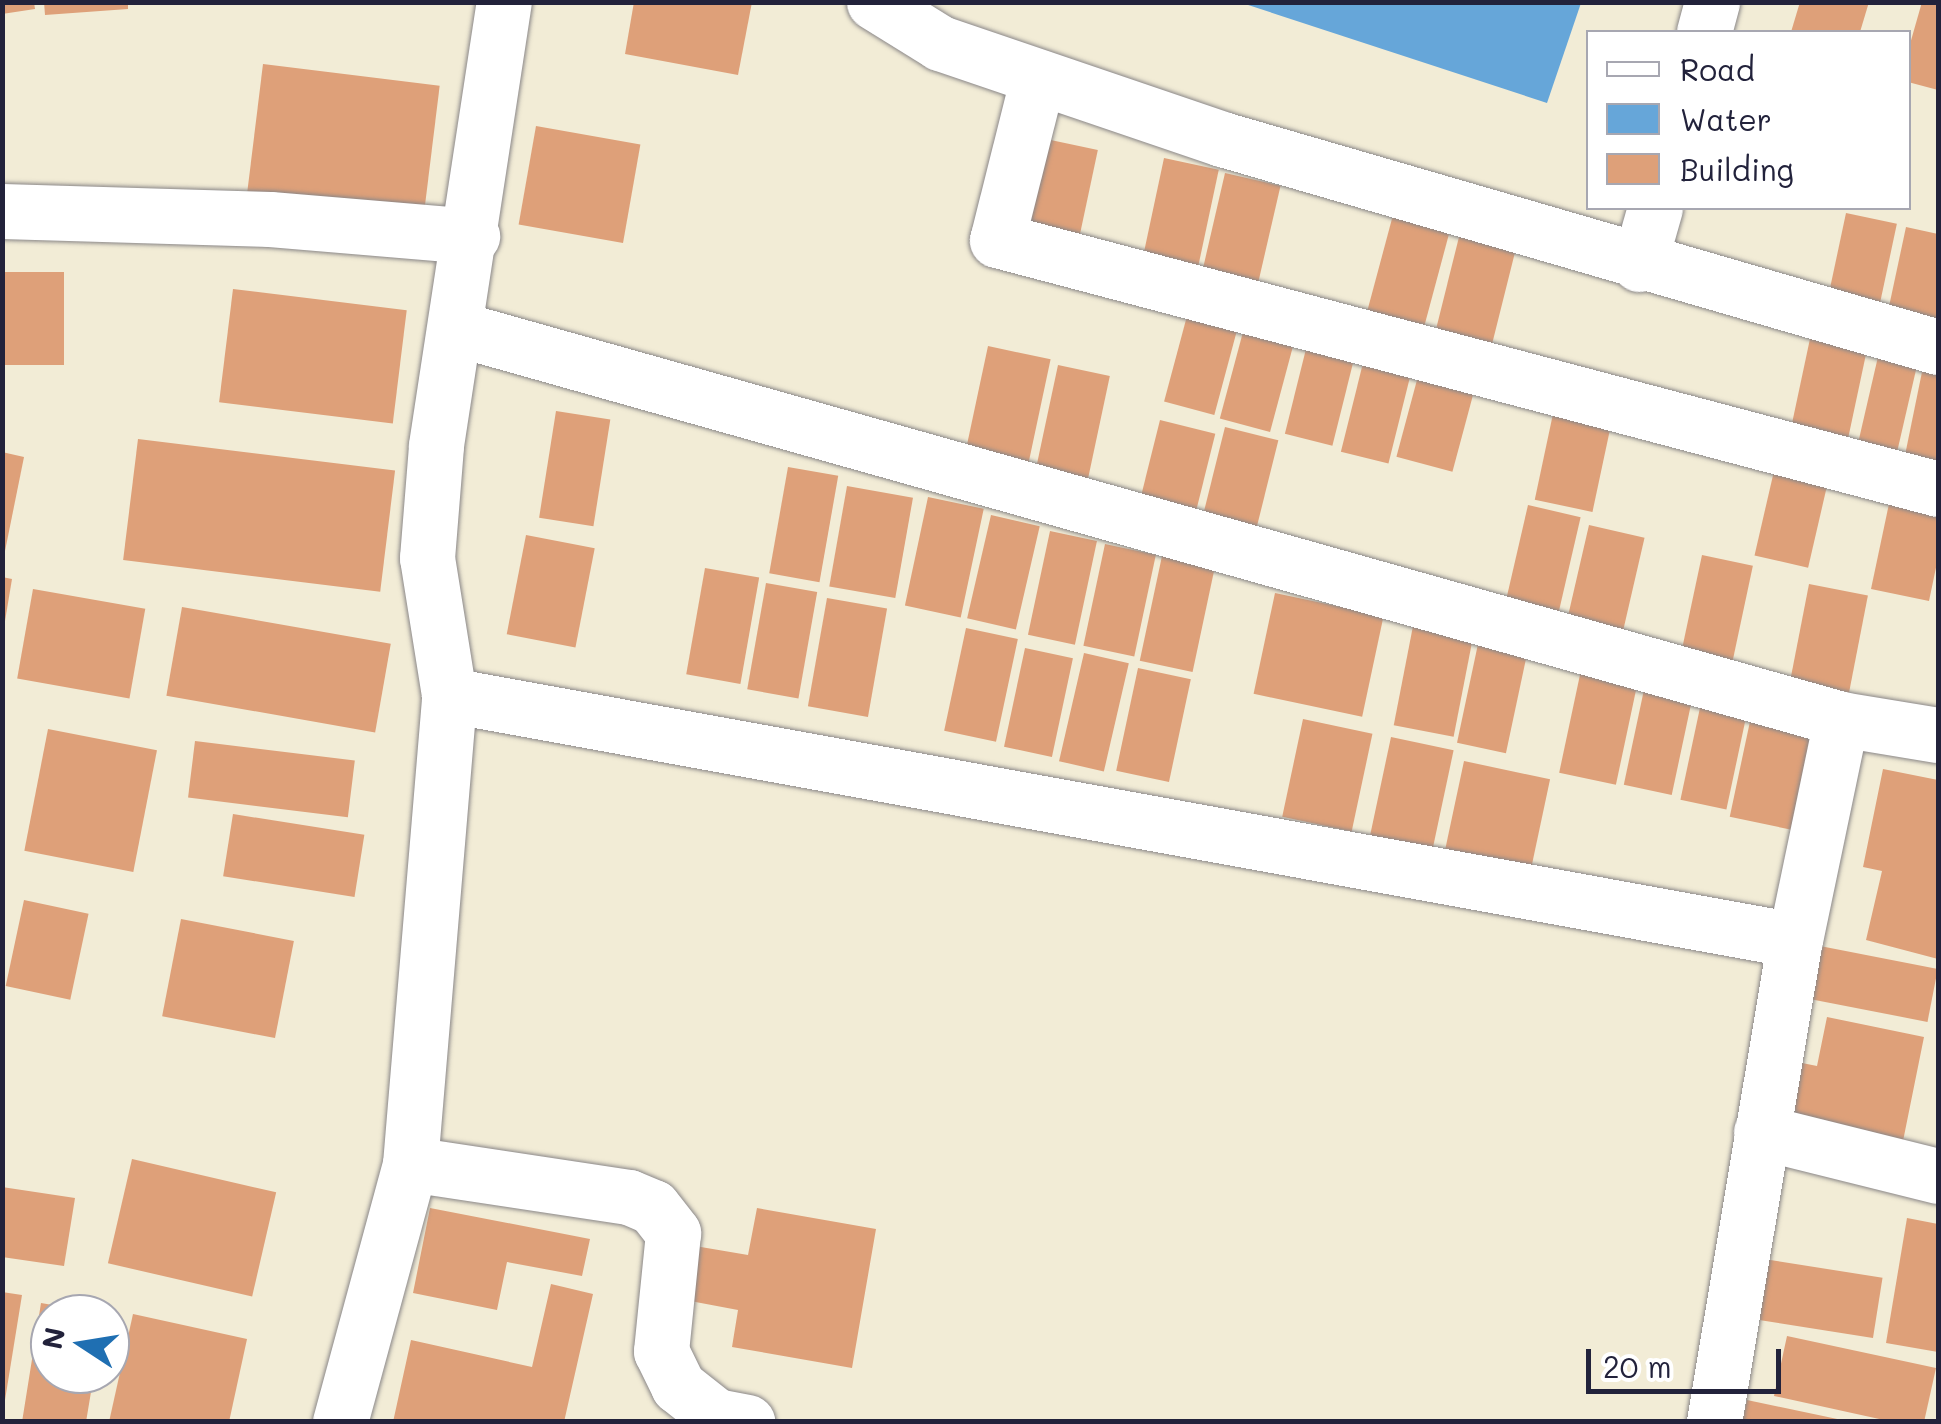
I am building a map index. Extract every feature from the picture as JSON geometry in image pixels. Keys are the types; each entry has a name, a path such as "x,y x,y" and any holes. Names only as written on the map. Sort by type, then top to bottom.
{"street":[{"path":"340,1422 410,1164 449,695 428,558 436,445 472,236 504,2"},
{"path":"874,2 940,42 1038,77 1639,264 1938,347"},
{"path":"1705,30 1712,2"},
{"path":"1038,77 996,240 1938,489"},
{"path":"1639,264 1653,210"},
{"path":"2,211 270,219 472,236"},
{"path":"455,328 1841,719 1938,734"},
{"path":"449,695 1795,940"},
{"path":"1714,1422 1795,940 1841,719"},
{"path":"1761,1132 1938,1176"},
{"path":"410,1164 629,1197 653,1207 673,1233 661,1351 678,1386 716,1416 747,1422"}],"water":[{"path":"1242,2 1581,3 1547,103"}],"building":[{"path":"2,2 34,2 35,9 2,14"},
{"path":"44,2 128,2 128,9 45,15"},
{"path":"634,2 752,2 738,75 625,54"},
{"path":"1800,2 1869,2 1861,30 1792,30"},
{"path":"1922,2 1938,2 1938,90 1911,83 1911,40"},
{"path":"263,64 440,86 424,215 247,193"},
{"path":"536,126 640,144 623,243 519,224"},
{"path":"1046,139 1098,150 1078,243 1026,232"},
{"path":"1164,158 1219,170 1196,278 1141,267"},
{"path":"1225,173 1281,186 1255,295 1200,282"},
{"path":"1846,213 1897,224 1875,326 1824,315"},
{"path":"1393,215 1450,230 1420,342 1363,327"},
{"path":"1906,227 1938,234 1938,343 1884,330"},
{"path":"1460,233 1516,247 1488,362 1431,347"},
{"path":"2,272 64,272 64,365 2,365"},
{"path":"233,289 407,310 393,423 219,402"},
{"path":"1191,301 1241,314 1214,415 1164,401"},
{"path":"1247,317 1297,330 1270,432 1220,418"},
{"path":"1311,329 1359,341 1332,446 1285,434"},
{"path":"1811,334 1868,346 1846,448 1789,436"},
{"path":"1368,343 1416,355 1388,464 1341,452"},
{"path":"988,346 1051,359 1025,480 962,466"},
{"path":"1880,348 1919,357 1894,466 1855,457"},
{"path":"1058,365 1110,376 1083,500 1032,489"},
{"path":"1421,365 1477,380 1452,472 1396,457"},
{"path":"1923,367 1938,371 1938,473 1903,465"},
{"path":"1557,395 1615,407 1592,512 1535,500"},
{"path":"556,411 610,420 593,526 539,518"},
{"path":"1160,420 1215,434 1191,532 1136,518"},
{"path":"1225,427 1278,440 1254,538 1201,525"},
{"path":"138,439 395,471 380,592 123,560"},
{"path":"2,452 24,457 4,556 2,556"},
{"path":"1777,458 1831,470 1808,568 1755,555"},
{"path":"788,467 838,476 819,582 769,573"},
{"path":"847,486 913,498 895,598 829,586"},
{"path":"928,497 984,509 961,617 905,606"},
{"path":"1890,499 1938,509 1938,558 1929,601 1871,589"},
{"path":"1528,505 1581,517 1556,625 1503,613"},
{"path":"991,515 1040,526 1016,630 967,618"},
{"path":"1589,525 1645,538 1622,635 1567,622"},
{"path":"1050,531 1097,541 1075,645 1028,635"},
{"path":"526,535 595,548 575,648 507,634"},
{"path":"1105,544 1156,555 1134,657 1083,646"},
{"path":"1702,555 1753,566 1731,667 1681,656"},
{"path":"1162,556 1215,567 1193,672 1140,661"},
{"path":"705,568 759,578 740,684 686,674"},
{"path":"2,577 12,579 5,621 2,620"},
{"path":"766,583 817,592 798,698 747,689"},
{"path":"1809,584 1868,595 1847,702 1788,691"},
{"path":"33,589 145,609 129,698 17,679"},
{"path":"1275,593 1384,616 1362,717 1254,694"},
{"path":"827,598 887,609 868,717 808,706"},
{"path":"182,607 391,644 375,732 166,696"},
{"path":"1413,626 1473,638 1454,737 1394,725"},
{"path":"966,628 1018,639 996,742 944,731"},
{"path":"1478,644 1527,654 1506,753 1457,743"},
{"path":"1025,648 1073,658 1052,757 1004,747"},
{"path":"1084,653 1129,663 1104,772 1059,761"},
{"path":"1138,668 1191,679 1169,782 1116,771"},
{"path":"1581,670 1638,682 1616,785 1559,773"},
{"path":"1645,685 1693,695 1672,795 1624,785"},
{"path":"1701,703 1747,713 1726,810 1680,800"},
{"path":"1752,712 1814,725 1791,830 1730,817"},
{"path":"1303,719 1372,734 1352,832 1282,817"},
{"path":"48,729 157,750 133,872 24,851"},
{"path":"1391,737 1454,750 1431,855 1369,842"},
{"path":"195,741 355,761 348,817 188,798"},
{"path":"1464,761 1550,779 1528,881 1442,863"},
{"path":"1883,769 1938,780 1938,959 1866,940 1882,871 1863,867"},
{"path":"233,814 364,835 355,897 223,876"},
{"path":"24,900 89,914 70,1000 6,986"},
{"path":"181,919 294,941 275,1038 162,1016"},
{"path":"1820,946 1938,969 1927,1022 1810,999"},
{"path":"1827,1017 1924,1037 1902,1146 1789,1122 1802,1063 1817,1066"},
{"path":"132,1159 276,1192 252,1297 108,1263"},
{"path":"2,1187 75,1198 64,1266 2,1257"},
{"path":"430,1208 590,1239 582,1276 507,1262 497,1310 413,1293"},
{"path":"757,1208 876,1229 852,1368 732,1347 738,1310 685,1300 695,1246 748,1255"},
{"path":"1907,1218 1938,1224 1938,1352 1886,1343"},
{"path":"1764,1259 1883,1278 1873,1338 1754,1319"},
{"path":"551,1284 593,1294 564,1422 393,1422 411,1340 532,1367"},
{"path":"2,1292 22,1295 5,1400 2,1400"},
{"path":"133,1314 247,1339 229,1422 109,1422 115,1394 130,1394"},
{"path":"1787,1336 1936,1368 1924,1422 1893,1422 1774,1396"},
{"path":"30,1372 30,1394 91,1394 86,1422 22,1422"},
{"path":"1747,1400 1842,1420 1842,1422 1742,1422"}]}
